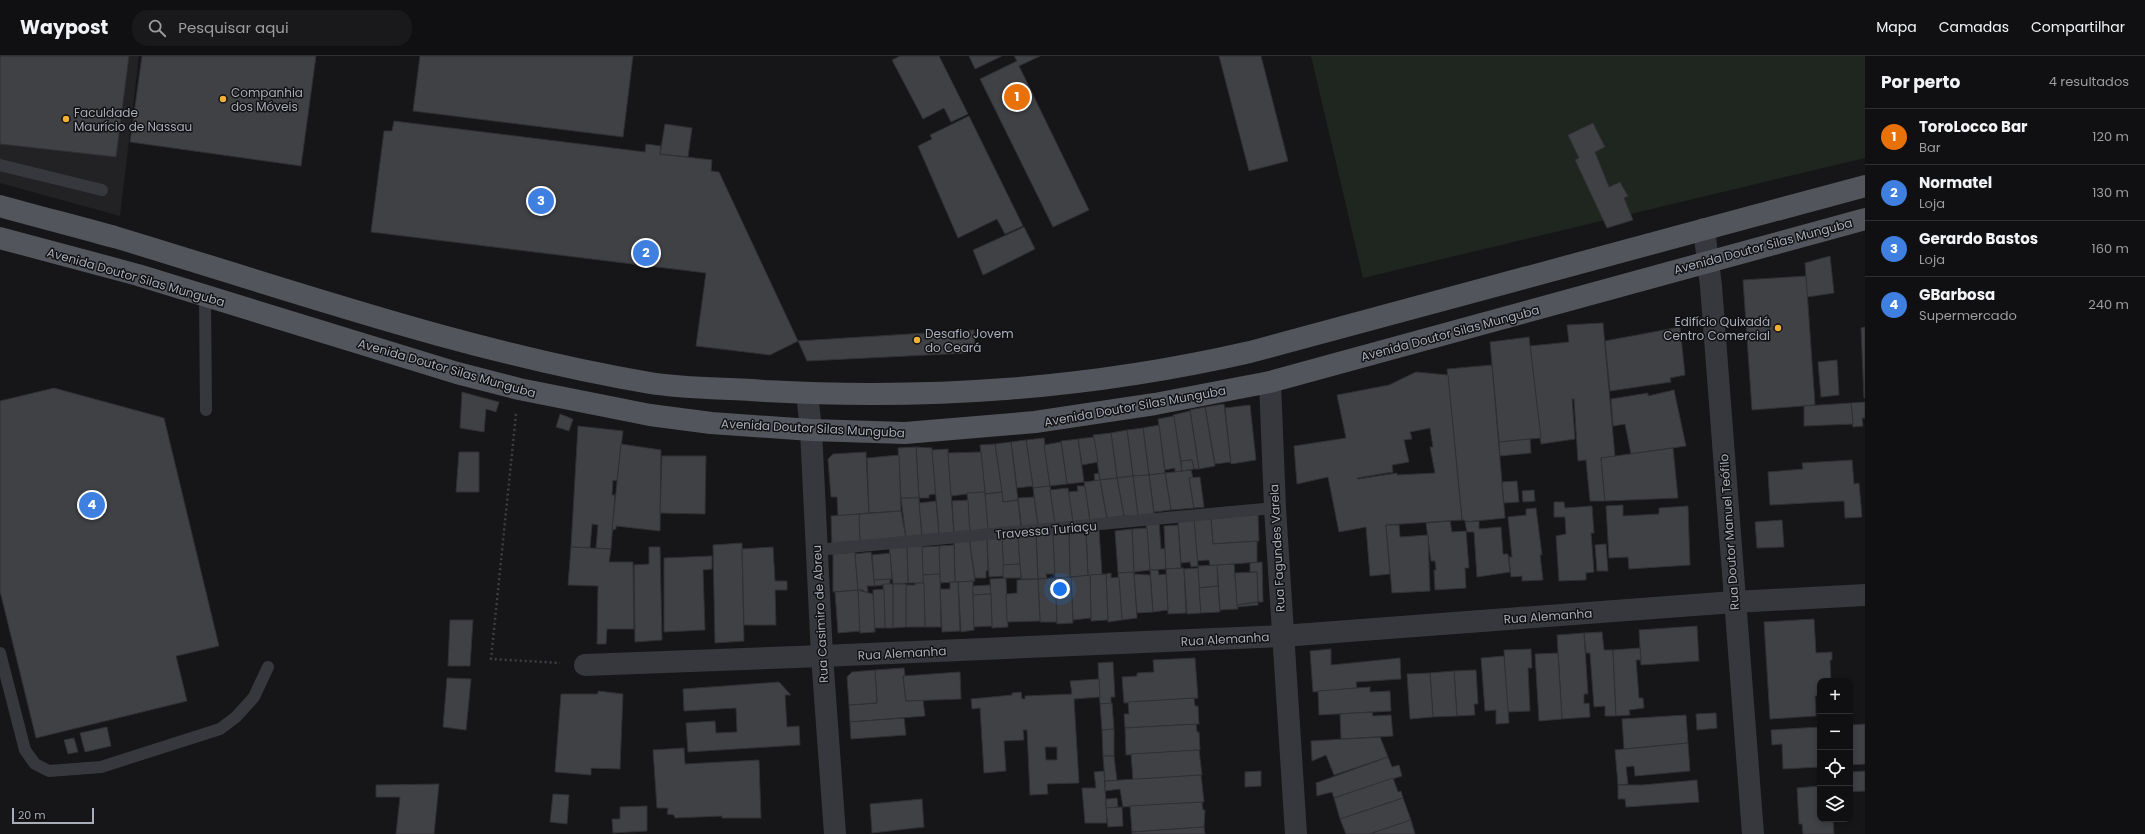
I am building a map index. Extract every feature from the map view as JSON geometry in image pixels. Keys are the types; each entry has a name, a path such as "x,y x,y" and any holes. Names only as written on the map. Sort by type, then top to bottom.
{"main road":[{"path":"0,206 115,237 358,312 524,357 653,383 807,393 857,394 983,392 1069,385 1202,363 1250,352 1865,186"},
{"name":"Avenida Doutor Silas Munguba","path":"0,238 138,276 457,373 519,390 650,415 711,423 811,430 905,433 1035,422 1155,404 1270,382 1490,323 1708,261 1865,219"}],"street":[{"name":"Rua Doutor Manuel Teófilo","path":"1704,229 1708,261 1753,834"},
{"name":"Rua Fagundes Varela","path":"1270,382 1282,636 1296,834"},
{"name":"Rua Casimiro de Abreu","path":"807,393 811,430 822,656 835,834"},
{"name":"Rua Alemanha","path":"585,664 822,656 1282,636 1734,602 1865,595"}],"lane":[{"path":"0,165 102,190"},
{"path":"205,297 206,410"},
{"name":"Travessa Turiaçu","path":"816,550 1275,508"},
{"path":"0,653 25,750 35,764 49,771 101,767 220,729 236,717 254,697 268,667"}],"path":[{"path":"519,390 491,659 585,664"}],"shaded area":[{"name":"Faculdade Maurício de Nassau","path":"0,56 139,56 120,216 0,183"},
{"path":"1311,56 1865,56 1865,158 1363,278"}],"building":[{"name":"Faculdade Maurício de Nassau","path":"0,56 129,56 116,157 0,144"},
{"name":"Companhia dos Móveis","path":"142,56 316,56 301,166 130,142"},
{"path":"420,56 633,56 623,137 413,111"},
{"path":"900,56 939,56 968,114 951,122 944,108 923,119 892,60"},
{"path":"969,56 1002,56 975,69"},
{"path":"1014,56 1040,56 1019,66 1089,210 1053,227 980,79 1017,61"},
{"path":"1219,56 1261,56 1288,161 1249,171"},
{"path":"969,116 1023,226 1005,234 997,219 958,238 918,146 932,139 930,135"},
{"path":"394,121 645,152 646,144 661,146 660,154 712,160 711,171 719,172 798,341 770,355 696,346 706,273 371,232 384,131 392,131"},
{"path":"1593,123 1605,147 1595,152 1609,187 1620,182 1628,196 1624,198 1633,220 1607,228 1575,160 1579,158 1568,135"},
{"path":"665,124 692,128 688,157 660,154"},
{"path":"1024,227 1035,249 983,275 973,250"},
{"path":"1830,256 1834,293 1807,297 1805,263"},
{"name":"Edifício Quixadá Centro Comercial","path":"1806,276 1815,405 1752,410 1743,280"},
{"path":"1603,323 1615,457 1601,458 1605,501 1590,501 1586,460 1578,461 1574,399 1572,399 1575,439 1541,444 1530,346 1569,342 1567,325"},
{"path":"1680,327 1685,375 1670,378 1671,382 1610,391 1605,341"},
{"path":"1865,327 1865,398 1864,398 1861,328"},
{"path":"974,330 975,348 968,353 807,361 798,341"},
{"path":"1529,337 1541,438 1499,442 1490,342"},
{"path":"1837,360 1839,395 1821,397 1818,362"},
{"path":"1492,365 1505,518 1465,522 1465,520 1462,520 1447,369"},
{"path":"1416,372 1448,375 1462,520 1386,525 1390,574 1370,576 1366,527 1339,532 1328,477 1297,484 1294,446 1346,438 1337,395 1389,385","holes":["1430,428 1433,447 1430,447 1435,473 1397,475 1397,473 1357,478 1393,472 1392,465 1409,462 1404,440 1412,439 1410,432"]},
{"path":"54,388 164,418 219,646 176,656 187,701 36,738 0,591 0,401"},
{"path":"1674,390 1686,446 1631,454 1625,424 1613,426 1611,399 1648,393 1648,396"},
{"path":"462,392 499,402 496,412 486,409 484,432 460,428"},
{"path":"1865,402 1865,418 1862,418 1863,426 1853,427 1851,403"},
{"path":"1851,403 1853,424 1804,426 1804,406"},
{"path":"1224,404 1231,462 1215,464 1205,407"},
{"path":"1250,405 1256,460 1231,464 1225,408"},
{"path":"1205,407 1215,466 1199,469 1190,410"},
{"path":"1190,411 1199,469 1194,469 1192,460 1181,461 1173,415"},
{"path":"560,414 573,419 569,431 556,427"},
{"path":"1174,416 1182,471 1175,472 1175,468 1165,470 1158,419"},
{"path":"1159,425 1165,473 1149,475 1143,428"},
{"path":"578,426 623,431 617,481 613,480 612,495 615,495 611,549 596,548 598,525 592,524 590,548 571,547"},
{"path":"1143,428 1149,475 1133,476 1127,430"},
{"path":"1127,430 1133,476 1117,478 1111,433"},
{"path":"1111,433 1117,478 1100,480 1093,435"},
{"path":"1094,437 1098,462 1082,465 1078,439"},
{"path":"1044,438 1050,486 1033,488 1026,440"},
{"path":"1078,439 1084,482 1067,484 1061,441"},
{"path":"1530,439 1531,453 1500,456 1499,442"},
{"path":"1026,440 1033,486 1017,488 1011,442"},
{"path":"1011,442 1018,500 1003,502 995,444"},
{"path":"1061,442 1067,484 1050,486 1044,445"},
{"path":"621,444 661,450 660,531 616,526 616,529 612,530"},
{"path":"995,444 1002,492 985,494 980,445"},
{"path":"916,447 932,448 936,494 929,495 929,498 919,498"},
{"path":"916,447 919,498 901,498 898,448"},
{"path":"1673,448 1678,498 1605,501 1601,458"},
{"path":"948,449 954,534 939,534 932,450"},
{"path":"459,452 479,452 479,492 456,492"},
{"path":"866,452 869,513 838,516 837,497 831,497 828,459 833,454"},
{"path":"981,452 985,492 951,496 948,453"},
{"path":"899,455 901,511 869,513 867,458"},
{"path":"662,456 706,456 705,514 660,513"},
{"path":"1192,460 1194,469 1182,471 1181,461"},
{"path":"1852,460 1854,484 1859,483 1862,517 1845,518 1844,501 1770,505 1768,472 1803,469 1802,463"},
{"path":"1191,470 1193,478 1189,478 1194,508 1171,510 1165,473"},
{"path":"1099,473 1100,480 1095,481 1094,474"},
{"path":"1165,473 1171,510 1154,512 1149,475"},
{"path":"1149,475 1154,514 1138,517 1133,476"},
{"path":"1133,476 1138,516 1124,516 1117,478"},
{"path":"1200,477 1204,507 1194,508 1189,478"},
{"path":"1117,478 1124,516 1107,518 1100,480"},
{"path":"1100,480 1107,519 1090,522 1084,482"},
{"path":"1517,481 1519,502 1504,503 1502,482"},
{"path":"1050,486 1055,524 1038,526 1033,488"},
{"path":"1077,486 1085,486 1090,522 1073,522 1068,492 1078,491"},
{"path":"1068,488 1073,522 1055,524 1050,490"},
{"path":"1534,490 1535,501 1523,502 1522,491"},
{"path":"985,492 989,533 970,534 967,493"},
{"path":"1002,492 1003,502 1018,500 1021,527 988,529 985,494"},
{"path":"1034,497 1038,526 1022,531 1018,498"},
{"path":"901,498 919,498 922,538 906,539"},
{"path":"968,500 970,534 954,534 952,501"},
{"path":"936,501 939,534 922,535 919,503"},
{"path":"1554,502 1564,502 1565,508 1592,506 1594,533 1591,533 1594,572 1586,573 1586,580 1559,581 1556,536 1566,534 1565,517 1554,517"},
{"path":"1623,505 1623,516 1659,514 1659,508 1688,506 1690,565 1629,569 1628,557 1609,558 1606,506"},
{"path":"1536,508 1542,555 1540,555 1543,580 1522,581 1522,576 1511,577 1509,557 1512,557 1508,517 1526,515 1526,509"},
{"path":"901,511 906,538 860,543 859,514"},
{"path":"859,514 860,543 832,546 831,516"},
{"path":"1258,514 1259,541 1213,544 1211,518"},
{"path":"1194,519 1211,519 1213,544 1257,541 1257,562 1210,566 1209,560 1197,561"},
{"path":"1194,519 1198,566 1191,567 1190,562 1181,563 1178,521"},
{"path":"1782,520 1784,547 1757,548 1755,522"},
{"path":"1450,521 1452,532 1466,531 1469,568 1465,568 1466,588 1435,590 1435,561 1431,561 1426,523"},
{"path":"1479,521 1479,529 1501,527 1503,554 1508,554 1510,572 1477,577 1474,532 1467,532 1465,522"},
{"path":"1159,522 1161,549 1165,548 1166,569 1150,570 1146,523"},
{"path":"1178,525 1181,568 1166,569 1164,526"},
{"path":"1386,525 1399,525 1400,537 1428,535 1430,591 1392,593"},
{"path":"1147,528 1150,570 1134,572 1132,529"},
{"path":"1132,529 1134,572 1118,573 1115,531"},
{"path":"1099,530 1102,574 1088,576 1086,531"},
{"path":"1053,531 1055,574 1046,574 1047,578 1038,579 1036,533"},
{"path":"1086,533 1088,576 1070,577 1069,534"},
{"path":"1069,534 1070,577 1055,578 1053,535"},
{"path":"1018,535 1020,564 1003,565 1002,537"},
{"path":"1036,536 1038,579 1021,579 1018,537"},
{"path":"987,537 988,570 986,571 986,578 975,578 969,538"},
{"path":"1002,537 1004,576 989,577 987,538"},
{"path":"969,538 975,581 955,582 954,539"},
{"path":"742,543 744,641 715,643 713,545"},
{"path":"922,543 924,583 908,583 907,544"},
{"path":"1606,544 1608,571 1597,571 1595,545"},
{"path":"954,545 955,582 940,583 939,546"},
{"path":"907,546 908,583 893,584 889,547"},
{"path":"939,546 940,574 923,575 922,547"},
{"path":"571,547 611,549 609,562 633,562 634,629 607,629 606,644 597,644 598,586 568,585"},
{"path":"649,547 660,547 662,640 635,642 634,565 649,564"},
{"path":"773,547 775,581 787,581 787,590 775,590 776,625 744,625 742,549"},
{"path":"855,552 858,590 833,592 833,554"},
{"path":"871,552 875,586 867,586 868,592 864,592 863,590 858,590 855,554"},
{"path":"890,553 892,579 874,580 872,555"},
{"path":"712,556 712,569 703,570 705,630 664,632 664,558"},
{"path":"1262,562 1263,602 1258,602 1257,572 1250,572 1250,563"},
{"path":"1020,564 1021,578 1003,578 1003,565"},
{"path":"1234,564 1238,609 1220,610 1217,565"},
{"path":"1217,565 1218,586 1199,588 1198,566"},
{"path":"1184,568 1186,613 1168,614 1166,569"},
{"path":"1198,568 1201,613 1187,614 1184,569"},
{"path":"1150,570 1158,570 1159,575 1166,574 1168,610 1153,612"},
{"path":"1134,572 1137,618 1122,620 1118,573"},
{"path":"1257,572 1258,602 1237,605 1235,573"},
{"path":"1111,573 1111,578 1119,577 1122,620 1108,622 1106,574"},
{"path":"940,574 941,627 925,627 923,575"},
{"path":"1106,574 1108,620 1091,621 1090,575"},
{"path":"1134,574 1150,575 1153,612 1137,613"},
{"path":"1090,575 1091,618 1073,620 1071,577"},
{"path":"1071,577 1073,623 1057,624 1055,578"},
{"path":"1006,578 1008,627 992,628 990,579"},
{"path":"1055,578 1057,622 1040,622 1038,579"},
{"path":"890,579 890,584 875,586 874,580"},
{"path":"1038,579 1040,621 1007,622 1006,594 1017,593 1017,580"},
{"path":"973,581 974,630 961,632 958,582"},
{"path":"950,582 958,582 960,631 942,632 940,589 950,589"},
{"path":"915,583 924,583 925,627 906,627 906,585 915,585"},
{"path":"883,584 893,584 893,628 885,628"},
{"path":"893,584 906,584 906,627 893,628"},
{"path":"990,585 991,594 973,595 973,586"},
{"path":"1218,586 1220,612 1201,613 1199,588"},
{"path":"884,589 885,628 874,628 873,590"},
{"path":"858,590 861,631 838,633 835,592"},
{"path":"858,590 873,594 875,632 860,633"},
{"path":"991,594 992,626 974,627 973,595"},
{"path":"1258,602 1258,605 1237,607 1237,605"},
{"path":"1814,619 1816,653 1832,652 1832,660 1830,660 1831,678 1817,678 1817,696 1815,696 1816,716 1770,719 1764,622"},
{"path":"450,620 473,620 470,666 448,666"},
{"path":"1697,626 1699,661 1641,665 1639,630"},
{"path":"1602,632 1604,650 1613,650 1616,716 1605,716 1605,706 1594,707 1590,653 1586,653 1584,633"},
{"path":"1584,633 1588,694 1584,694 1584,704 1589,703 1590,717 1562,719 1557,635"},
{"path":"1640,648 1641,660 1636,660 1639,698 1643,698 1644,708 1629,710 1630,715 1616,716 1613,650"},
{"path":"1331,649 1331,665 1400,658 1401,679 1356,682 1357,688 1313,692 1310,651"},
{"path":"1531,649 1532,668 1528,668 1530,711 1507,712 1504,650"},
{"path":"1558,653 1562,719 1539,721 1535,654"},
{"path":"1504,656 1509,723 1496,724 1496,710 1485,711 1481,658"},
{"path":"1195,658 1198,698 1124,703 1122,677 1137,676 1137,673 1154,672 1153,660"},
{"path":"1113,662 1115,697 1111,697 1111,704 1100,704 1098,663"},
{"path":"904,668 905,676 903,676 906,701 923,700 925,716 850,722 849,705 877,703 875,670"},
{"path":"875,670 877,703 849,705 847,677 852,672"},
{"path":"1476,670 1478,704 1474,704 1475,715 1457,716 1454,671"},
{"path":"1454,671 1457,716 1433,717 1430,673"},
{"path":"960,672 961,699 906,701 903,676"},
{"path":"1430,673 1433,717 1410,719 1407,674"},
{"path":"447,678 471,679 466,730 443,727"},
{"path":"1099,679 1100,697 1074,699 1079,783 1047,784 1048,794 1030,795 1027,730 1023,730 1024,740 1004,741 1006,771 984,773 980,708 972,709 971,699 1012,695 1012,693 1021,692 1022,699 1025,699 1025,696 1072,694 1070,681","holes":["1045,747 1057,747 1057,760 1046,760"]},
{"path":"779,682 791,695 785,695 787,727 799,726 800,745 688,752 686,723 715,721 716,733 737,732 736,708 684,711 683,689"},
{"path":"1370,687 1370,692 1390,691 1391,711 1319,715 1318,691"},
{"path":"598,691 623,694 620,769 591,768 591,775 555,772 561,694 598,694"},
{"path":"1194,698 1195,706 1198,706 1199,724 1125,728 1124,714 1129,714 1128,702"},
{"path":"1112,703 1114,729 1102,730 1100,704"},
{"path":"1372,712 1373,716 1391,715 1393,736 1341,739 1340,714"},
{"path":"1716,713 1717,728 1697,730 1696,714"},
{"path":"1686,715 1688,743 1624,749 1622,719"},
{"path":"904,718 906,735 851,739 850,722"},
{"path":"1196,724 1197,732 1199,732 1200,750 1126,755 1125,728"},
{"path":"1865,724 1865,764 1853,765 1853,725"},
{"path":"107,727 111,746 85,752 80,733"},
{"path":"1817,727 1817,767 1783,769 1782,744 1772,745 1771,730"},
{"path":"1114,729 1114,756 1103,756 1102,730"},
{"path":"1380,737 1388,757 1334,775 1326,755 1312,761 1311,741"},
{"path":"74,738 78,752 68,754 64,740"},
{"path":"1688,743 1690,771 1635,776 1634,766 1626,767 1628,784 1618,785 1615,750"},
{"path":"684,748 685,764 759,760 761,818 722,818 722,816 675,818 674,815 667,814 668,808 657,808 653,750"},
{"path":"1199,750 1202,775 1133,780 1131,754"},
{"path":"1103,756 1114,756 1117,781 1105,781"},
{"path":"1388,757 1392,767 1399,765 1402,776 1334,798 1332,792 1317,796 1316,783"},
{"path":"1104,771 1107,823 1085,823 1082,788 1096,788 1094,772"},
{"path":"1261,771 1261,786 1245,787 1245,772"},
{"path":"1865,771 1865,791 1853,792 1853,772"},
{"path":"1201,775 1204,802 1123,807 1120,789 1105,791 1105,781"},
{"path":"1393,778 1398,792 1401,791 1403,798 1340,819 1334,798"},
{"path":"1697,780 1699,802 1626,807 1625,799 1618,799 1618,785 1642,785"},
{"path":"439,784 434,834 396,834 400,797 376,797 376,785"},
{"path":"1817,786 1817,822 1833,822 1834,834 1803,834 1802,824 1799,824 1797,788"},
{"path":"553,794 569,795 567,824 550,822"},
{"path":"1117,798 1118,807 1106,808 1106,799"},
{"path":"1403,798 1411,820 1369,834 1346,834 1340,819"},
{"path":"922,799 924,827 872,833 870,804"},
{"path":"1202,802 1203,810 1205,810 1204,827 1132,832 1130,806"},
{"path":"647,806 647,831 613,833 612,819 620,819 620,807"},
{"path":"1122,807 1123,826 1108,827 1106,808"},
{"path":"1411,820 1415,834 1369,834"},
{"path":"1204,827 1205,834 1132,834 1132,832"}],"place":[{"name":"ToroLocco Bar","path":"1017,97"},
{"name":"Companhia dos Móveis","path":"223,99"},
{"name":"Faculdade Maurício de Nassau","path":"66,119"},
{"name":"Gerardo Bastos","path":"541,201"},
{"name":"Normatel","path":"646,253"},
{"name":"Edifício Quixadá Centro Comercial","path":"1778,328"},
{"name":"Desafio Jovem do Ceará","path":"917,340"},
{"name":"GBarbosa","path":"92,505"}]}
